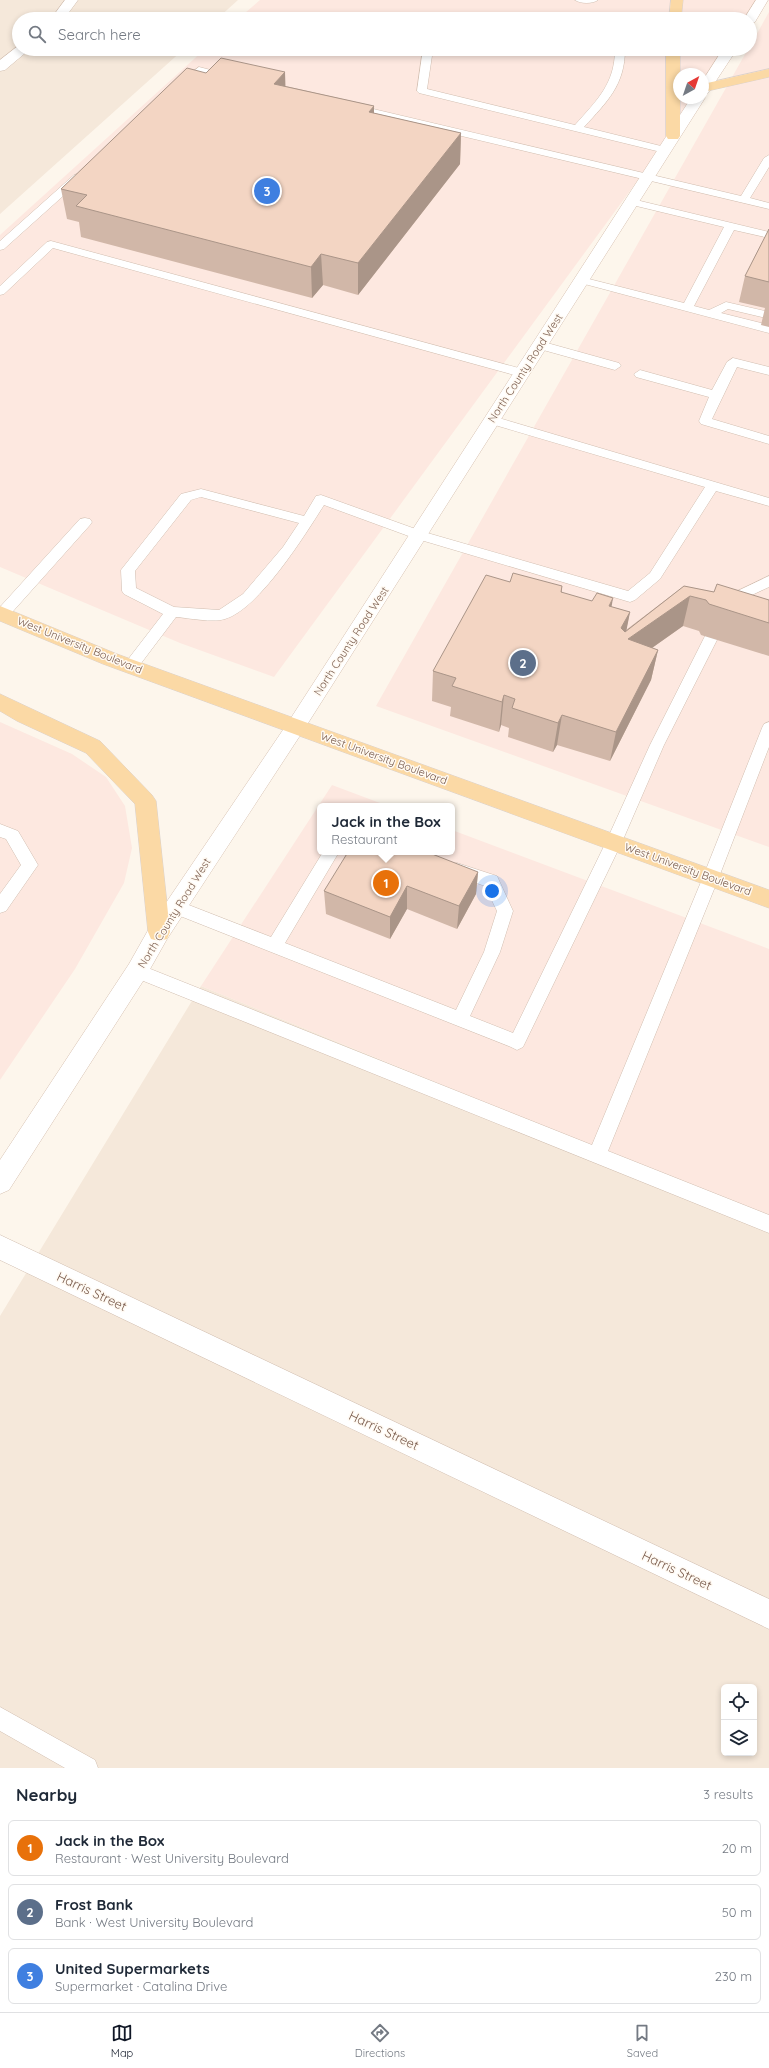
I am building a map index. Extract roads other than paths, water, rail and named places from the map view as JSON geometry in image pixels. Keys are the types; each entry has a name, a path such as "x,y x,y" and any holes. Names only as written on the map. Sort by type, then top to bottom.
{"main road":[{"path":"63,12 72,0"},
{"path":"676,12 677,0"},
{"path":"754,12 762,0"},
{"path":"0,67 14,56"},
{"path":"669,143 673,56"},
{"name":"North County Road West","path":"709,81 725,56"},
{"path":"709,90 769,73"},
{"name":"North County Road West","path":"0,1182 137,971 176,907 296,726 694,104"},
{"name":"West University Boulevard","path":"1,614 131,666 769,899"},
{"path":"0,702 24,716 93,747 145,801 160,932"},
{"name":"Harris Street","path":"0,1247 769,1614"}],"lane":[{"path":"580,0 593,0"},
{"path":"427,56 422,91 578,128 669,143"},
{"path":"578,128 610,92 618,75 619,56"},
{"path":"175,91 199,70 237,79"},
{"path":"338,103 769,206"},
{"path":"744,200 769,158"},
{"path":"0,247 88,169"},
{"path":"632,202 769,235"},
{"path":"687,308 730,226"},
{"path":"0,292 51,244 522,373"},
{"path":"581,280 769,329"},
{"path":"710,314 726,305 766,315"},
{"path":"540,345 615,366"},
{"path":"769,371 733,362 716,395 705,421 769,440"},
{"path":"640,374 716,395"},
{"path":"492,420 769,502"},
{"path":"307,521 201,493 186,496 128,570 129,591 172,612 222,615 248,597 288,550 321,500 419,535 630,597 655,576 713,485"},
{"path":"1,614 85,522"},
{"path":"722,618 732,599 769,581"},
{"path":"131,666 172,612"},
{"path":"176,907 517,1042 614,842 657,745 711,638"},
{"path":"597,1155 711,877 769,728"},
{"path":"0,830 12,834 30,865 0,906"},
{"path":"275,945 329,855"},
{"path":"442,864 491,881 505,910 492,952 460,1019"},
{"path":"137,971 769,1224"},
{"path":"0,1718 87,1768"}],"place":[{"name":"United Supermarkets","path":"267,191"},
{"name":"Frost Bank","path":"523,663"},
{"name":"Jack in the Box","path":"386,883"}]}
